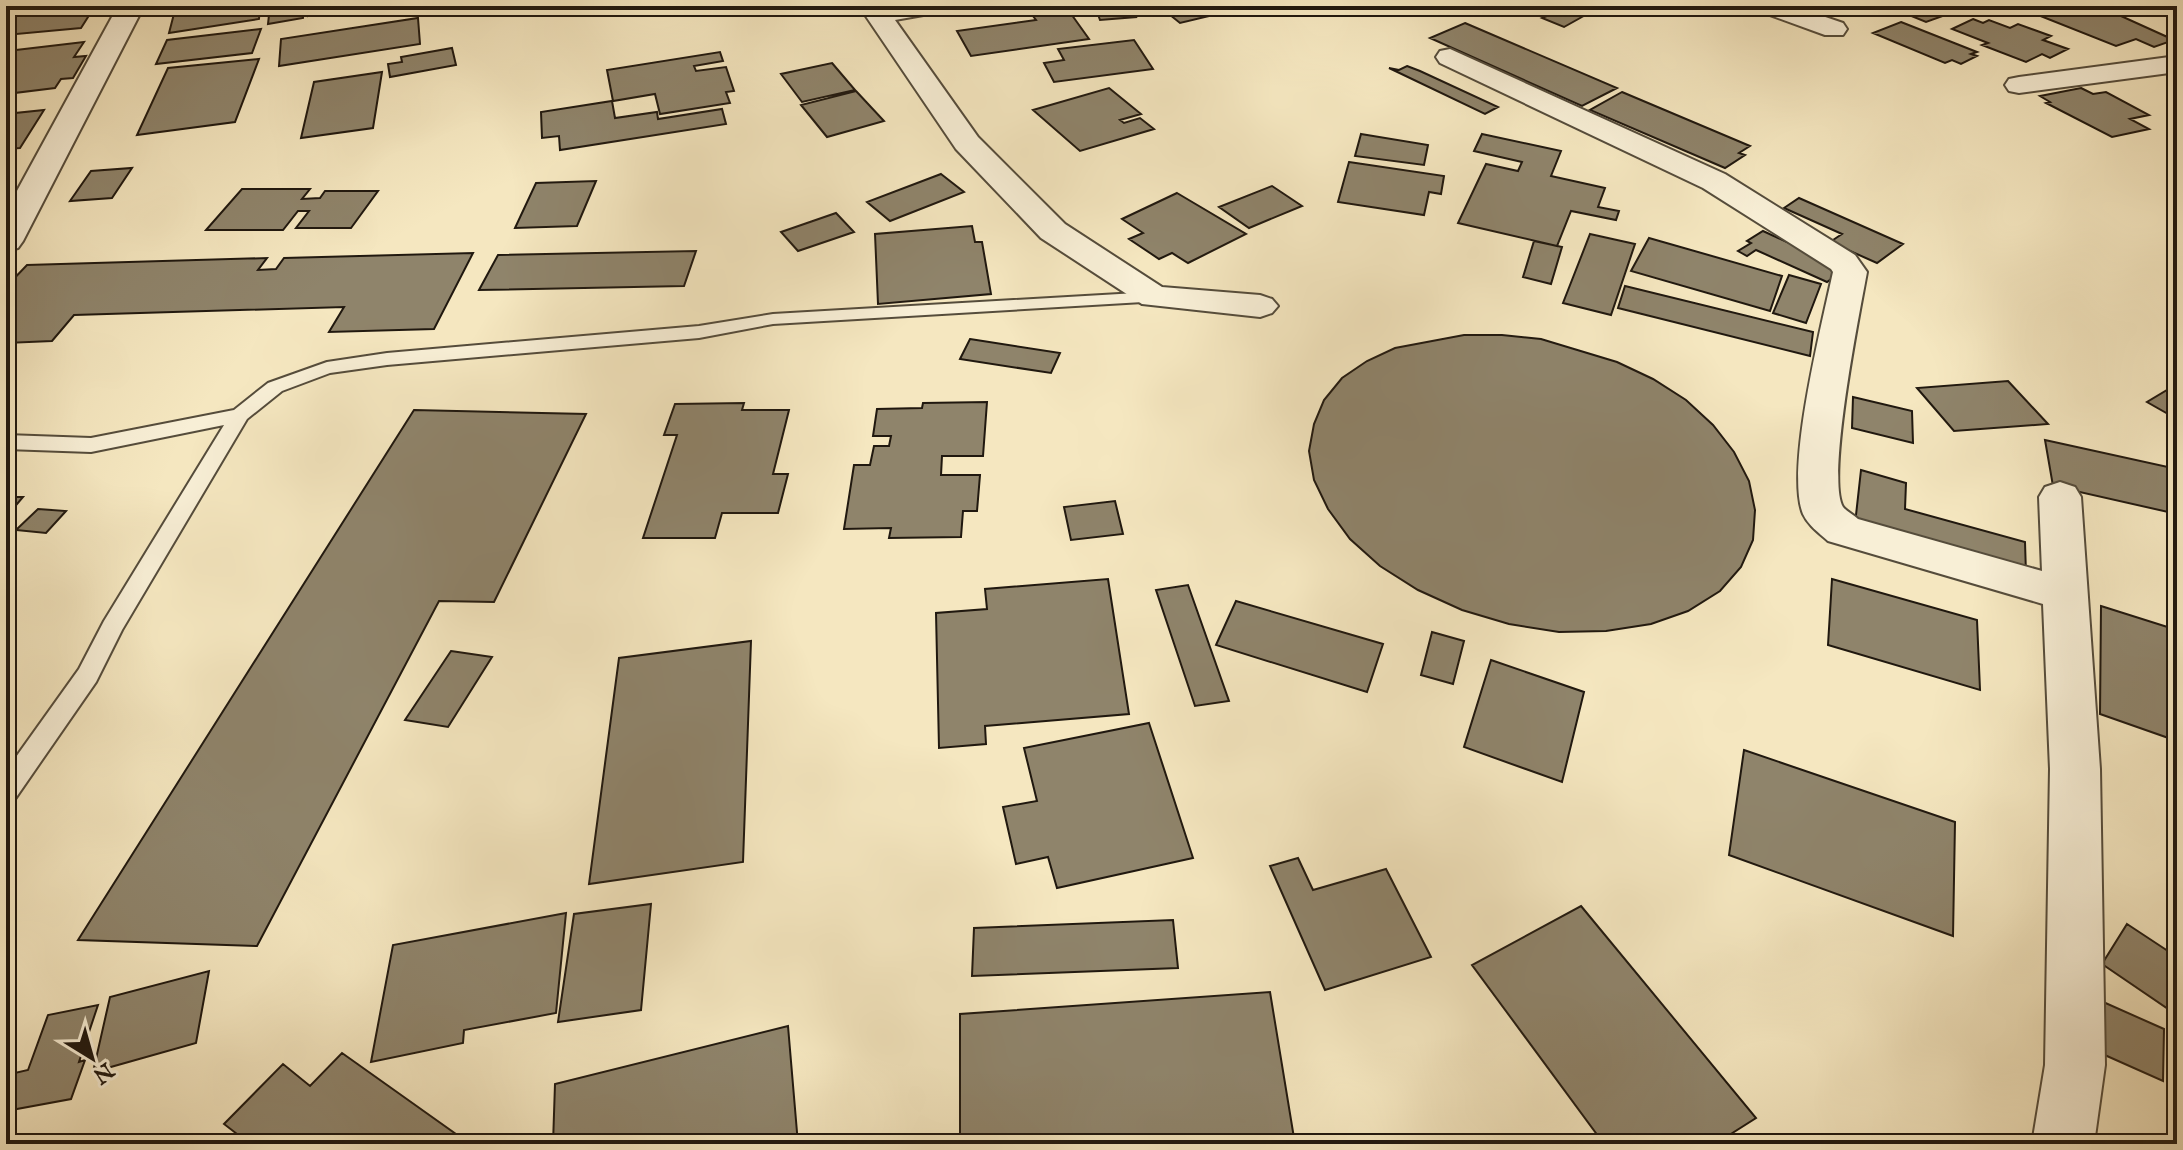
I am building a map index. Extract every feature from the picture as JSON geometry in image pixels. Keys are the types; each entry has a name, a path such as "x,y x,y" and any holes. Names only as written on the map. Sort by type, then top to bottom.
{"street":[{"path":"6,241 131,6"},
{"path":"937,6 876,11 967,143 1042,220 1104,267 1154,297 1260,306"},
{"path":"1768,6 1834,29"},
{"path":"1450,57 1724,186 1843,262 1850,272 1827,389 1819,470 1818,487 1824,513 1843,530 2065,594"},
{"path":"2019,85 2177,64"},
{"path":"2060,497 2075,769 2075,1065 2063,1144"}],"lane":[{"path":"6,791 88,675 112,627 240,415 275,387 327,368 387,359 699,332 773,319 1154,297"},
{"path":"6,442 91,445 164,433 240,415"}],"building":[{"path":"6,6 95,6 81,28 6,35"},
{"path":"176,6 260,6 259,19 169,33"},
{"path":"270,6 303,6 303,18 268,24"},
{"path":"308,6 372,6 308,16"},
{"path":"1131,6 1136,17 1100,20 1096,9"},
{"path":"1159,6 1251,6 1180,23"},
{"path":"1563,6 1542,14 1527,8"},
{"path":"1570,6 1589,13 1564,27 1542,18"},
{"path":"1934,6 1946,6 1954,12 1926,22 1909,15"},
{"path":"2023,6 2099,6 2174,40 2154,47 2136,39 2116,46 2023,9 2028,8"},
{"path":"1069,11 1089,39 971,56 957,31 1036,20 1033,16"},
{"path":"418,18 420,44 279,66 281,39"},
{"path":"1973,19 1983,23 1989,20 2010,28 2018,24 2051,36 2043,40 2068,49 2050,58 2042,54 2026,62 1952,29"},
{"path":"1901,22 1977,52 1971,54 1977,56 1961,64 1952,60 1945,63 1873,33"},
{"path":"1465,23 1617,88 1582,106 1430,38"},
{"path":"261,29 252,53 156,64 167,40"},
{"path":"1134,40 1153,69 1054,82 1044,63 1064,60 1058,49"},
{"path":"84,42 74,57 86,56 73,78 61,79 55,88 6,94 6,54 16,50"},
{"path":"452,48 456,65 390,77 388,64 402,62 401,57"},
{"path":"720,52 723,61 694,66 696,71 726,67 734,91 726,92 730,103 660,114 655,94 613,101 607,70"},
{"path":"259,59 235,122 137,135 168,68"},
{"path":"832,63 855,90 802,102 781,74"},
{"path":"1407,66 1498,107 1485,114 1389,68 1399,70"},
{"path":"382,72 373,128 301,138 314,82"},
{"path":"1109,88 1141,114 1120,120 1124,123 1140,118 1154,129 1080,151 1033,110"},
{"path":"2081,88 2093,94 2106,92 2149,115 2130,119 2149,129 2112,137 2046,103 2050,102 2040,96"},
{"path":"856,91 884,121 827,137 801,105"},
{"path":"1622,92 1750,146 1739,153 1745,155 1725,168 1590,110"},
{"path":"612,101 615,118 657,112 658,119 722,109 726,124 560,150 559,136 542,138 541,112"},
{"path":"44,110 20,148 6,149 6,114"},
{"path":"1361,134 1428,145 1424,165 1355,156"},
{"path":"1482,134 1561,151 1551,176 1605,188 1598,207 1619,211 1616,220 1571,211 1557,246 1458,223 1486,164 1518,171 1522,162 1474,151"},
{"path":"1349,162 1444,176 1441,194 1429,192 1424,215 1338,202"},
{"path":"132,168 112,198 70,201 91,171"},
{"path":"941,174 964,192 890,221 867,202"},
{"path":"596,181 577,226 515,228 536,183"},
{"path":"1272,186 1302,206 1249,228 1219,207"},
{"path":"242,189 310,189 302,199 320,198 325,191 378,191 351,228 296,228 309,211 298,211 283,230 206,230"},
{"path":"1177,193 1246,234 1188,263 1172,253 1159,259 1129,239 1143,233 1122,219"},
{"path":"1799,198 1903,244 1877,263 1830,242 1842,234 1784,208"},
{"path":"836,213 854,232 798,251 781,232"},
{"path":"972,226 975,242 982,242 991,294 878,304 875,234"},
{"path":"1763,231 1845,269 1827,282 1756,250 1747,256 1738,251"},
{"path":"1590,234 1635,244 1611,315 1563,303"},
{"path":"1649,238 1782,276 1770,311 1631,271"},
{"path":"1534,241 1562,247 1551,284 1523,277"},
{"path":"696,251 684,286 479,290 498,255"},
{"path":"473,253 434,329 329,332 344,307 74,315 52,341 6,343 6,287 27,265 267,258 258,270 276,269 284,258"},
{"path":"1789,275 1821,284 1806,323 1773,313"},
{"path":"1625,286 1813,332 1810,356 1618,308"},
{"path":"1464,335 1541,339 1617,362 1653,379 1686,400 1713,425 1734,452 1749,481 1755,510 1753,540 1741,567 1720,591 1688,611 1651,624 1606,631 1559,632 1509,624 1462,610 1418,590 1380,566 1350,539 1328,509 1314,480 1309,451 1314,424 1324,400 1342,378 1367,361 1395,348"},
{"path":"970,339 1060,353 1051,373 960,359"},
{"path":"2008,381 2048,424 1954,431 1917,388"},
{"path":"2177,384 2177,419 2147,402"},
{"path":"1853,397 1912,411 1913,443 1852,428"},
{"path":"987,402 983,456 942,456 941,475 980,475 977,511 963,511 961,537 889,538 891,528 844,529 854,465 870,465 874,446 889,446 891,436 873,436 877,409 922,408 923,403"},
{"path":"744,403 742,410 789,410 773,474 788,474 778,513 722,513 715,538 643,538 677,435 664,435 675,404"},
{"path":"414,410 586,414 494,602 439,601 257,946 78,940"},
{"path":"2045,440 2177,469 2177,514 2053,486"},
{"path":"1861,470 1906,483 1905,509 2025,542 2026,574 1855,524"},
{"path":"6,497 23,497 6,517"},
{"path":"1115,501 1123,534 1071,540 1064,507"},
{"path":"38,509 66,511 46,533 16,530"},
{"path":"1108,579 1129,714 985,726 986,744 939,748 936,613 987,609 985,589"},
{"path":"1832,579 1977,620 1980,690 1828,645"},
{"path":"1188,585 1229,701 1195,706 1156,590"},
{"path":"1236,601 1383,644 1367,692 1216,645"},
{"path":"2101,606 2177,630 2177,741 2100,714"},
{"path":"1432,632 1464,641 1453,684 1421,675"},
{"path":"751,641 743,862 589,884 619,658"},
{"path":"451,651 492,657 448,727 405,720"},
{"path":"1491,660 1584,692 1562,782 1464,747"},
{"path":"1149,723 1193,858 1057,888 1048,857 1016,864 1003,807 1037,801 1024,748"},
{"path":"1744,750 1955,822 1953,936 1729,855"},
{"path":"1298,858 1313,890 1386,869 1431,957 1325,990 1270,866"},
{"path":"651,904 641,1010 558,1022 574,914"},
{"path":"1581,906 1756,1118 1715,1144 1604,1144 1472,965"},
{"path":"566,913 556,1013 464,1030 463,1043 371,1062 393,945"},
{"path":"1173,920 1178,968 972,976 974,928"},
{"path":"2127,924 2177,957 2177,1015 2102,964"},
{"path":"209,971 196,1043 93,1072 110,997"},
{"path":"1270,992 1295,1144 960,1144 960,1014"},
{"path":"2092,997 2164,1029 2163,1081 2089,1048"},
{"path":"98,1005 79,1062 85,1060 71,1099 6,1111 6,1075 28,1070 48,1015"},
{"path":"788,1026 798,1144 553,1144 555,1084"},
{"path":"342,1053 470,1144 250,1144 224,1124 283,1064 310,1086"}]}
